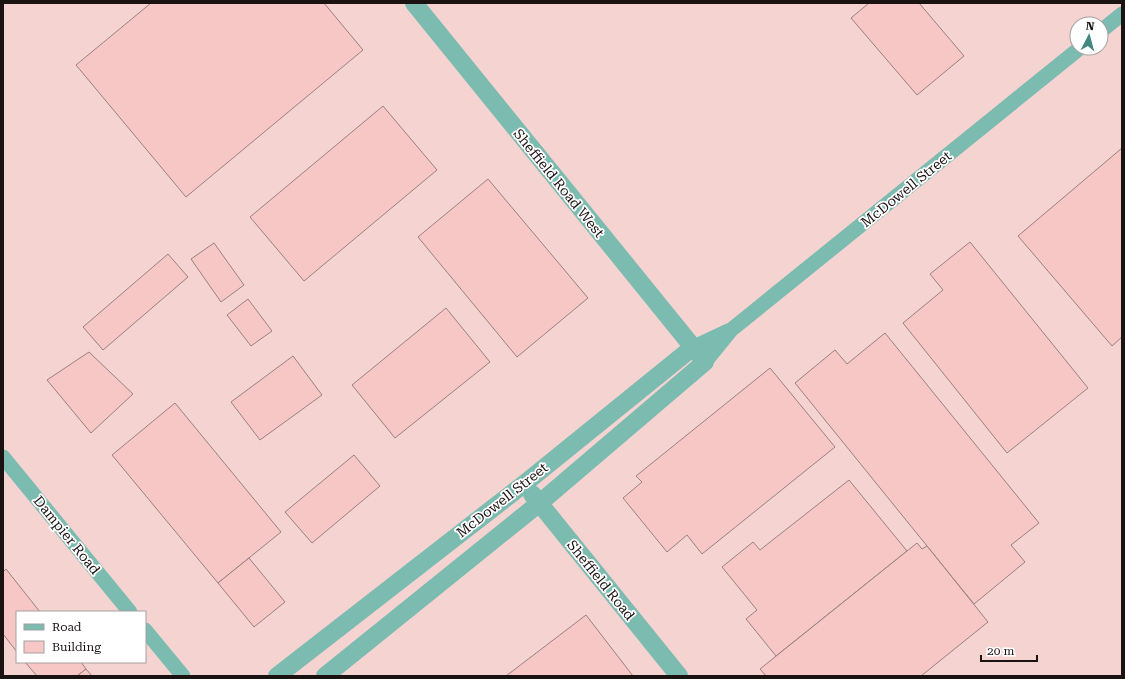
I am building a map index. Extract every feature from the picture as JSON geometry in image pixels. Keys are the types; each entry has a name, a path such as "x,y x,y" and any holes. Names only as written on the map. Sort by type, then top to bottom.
{"street":[{"name":"Sheffield Road West","path":"414,3 704,362"},
{"path":"1109,25 1122,14"},
{"name":"McDowell Street","path":"325,676 540,503 704,362 731,330 1070,56"},
{"name":"McDowell Street","path":"277,676 524,484 692,348 731,330"},
{"name":"Dampier Road","path":"3,457 129,611"},
{"name":"Sheffield Road","path":"524,484 679,676"},
{"path":"146,631 183,676"}],"shaded area":[{"path":"3,3 1122,3 1122,676 3,676"}],"building":[{"path":"151,3 324,3 363,50 186,197 76,65"},
{"path":"869,3 919,3 964,56 917,95 851,18"},
{"path":"383,106 437,170 304,281 250,217"},
{"path":"1122,148 1122,337 1112,346 1018,236"},
{"path":"488,179 588,298 517,357 418,237"},
{"path":"970,242 1088,388 1007,453 903,323 943,290 930,274"},
{"path":"214,243 244,285 221,302 191,259"},
{"path":"168,254 188,277 103,350 83,327"},
{"path":"248,299 272,331 251,346 227,315"},
{"path":"446,308 490,362 395,438 352,385"},
{"path":"885,333 1039,523 1011,545 1025,562 974,604 795,383 835,350 847,364"},
{"path":"89,352 133,394 91,433 47,380"},
{"path":"293,356 322,395 260,440 231,402"},
{"path":"770,368 835,447 702,554 687,535 667,552 623,498 642,482 636,476"},
{"path":"175,403 281,532 218,583 112,455"},
{"path":"354,455 380,486 312,543 285,512"},
{"path":"849,480 907,551 776,656 746,619 757,610 722,567 753,542 760,550"},
{"path":"917,543 922,549 927,546 988,622 921,676 766,676 760,669"},
{"path":"249,558 285,602 254,627 218,583"},
{"path":"6,569 39,611 16,611 16,651 3,634 3,572"},
{"path":"586,615 633,676 506,676"},
{"path":"26,663 82,663 86,669 77,676 37,676"},
{"path":"86,669 92,676 77,676"}]}
